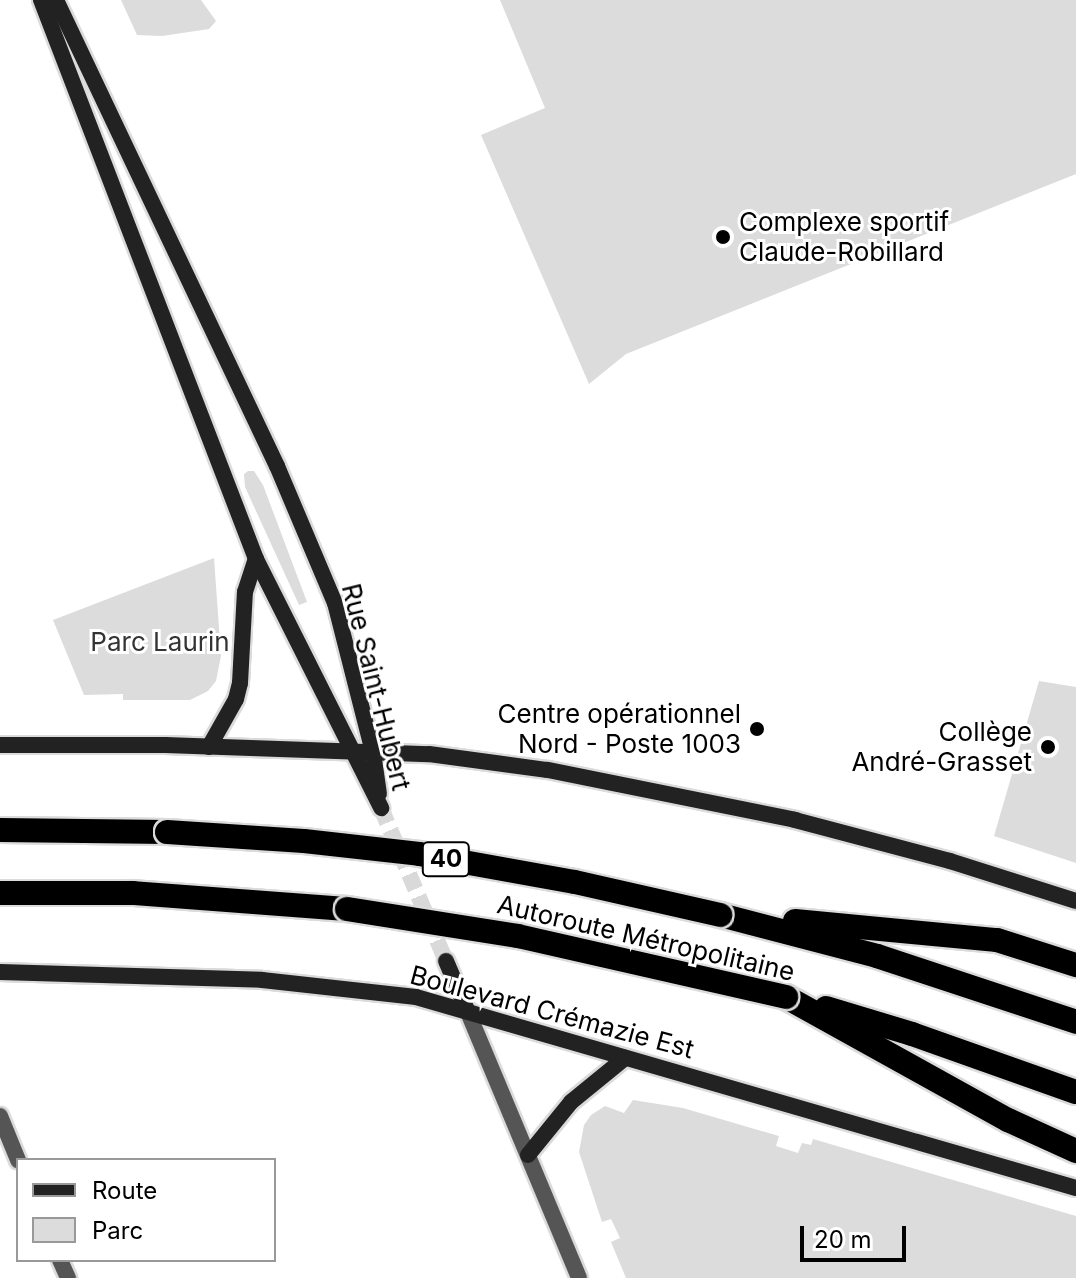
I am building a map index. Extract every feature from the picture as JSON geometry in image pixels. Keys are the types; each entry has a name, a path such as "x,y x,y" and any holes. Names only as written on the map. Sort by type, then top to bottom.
{"highway":[{"name":"Autoroute Métropolitaine","path":"0,830 197,834 364,847 575,882 720,915 877,956 1076,1022"},
{"name":"Autoroute Métropolitaine","path":"0,893 133,893 410,917 620,957 786,997 912,1034 1076,1092"},
{"path":"720,915 997,940 1076,965"},
{"path":"786,997 1008,1120 1076,1151"}],"main road":[{"name":"Rue Saint-Hubert","path":"41,0 256,559 381,808 373,752 335,603 297,511 56,0"},
{"path":"209,747 236,699 240,683 245,592 256,559"},
{"path":"0,745 209,747 477,759 668,793 888,844 1076,901"},
{"path":"446,961 467,1010"},
{"name":"Boulevard Crémazie Est","path":"0,972 126,973 262,980 406,995 467,1010 1076,1188"},
{"path":"528,1155 571,1102 625,1058"}],"street":[{"path":"467,1010 579,1278"},
{"path":"0,1116 17,1158"}],"green space":[{"path":"121,0 201,0 216,21 209,29 162,36 137,35"},
{"name":"Complexe sportif Claude-Robillard","path":"500,0 1076,0 1076,174 626,354 589,384 481,135 545,108"},
{"path":"254,471 263,485 307,602 299,605 245,487 244,474"},
{"name":"Parc Laurin","path":"214,558 221,656 216,681 208,691 190,700 123,700 123,694 84,695 53,620"},
{"name":"Collège André-Grasset","path":"1039,681 1076,687 1076,863 994,836"},
{"path":"633,1100 683,1108 779,1136 776,1146 798,1153 802,1143 811,1145 813,1139 1076,1216 1076,1278 626,1278 611,1242 620,1238 611,1219 602,1222 579,1152 584,1125 591,1115 605,1106 624,1113"}],"tunnel":[{"path":"381,808 446,961"}],"place":[{"name":"Complexe sportif Claude-Robillard","path":"723,237"},
{"name":"Centre opérationnel Nord - Poste 1003","path":"757,729"},
{"name":"Collège André-Grasset","path":"1048,747"}]}
